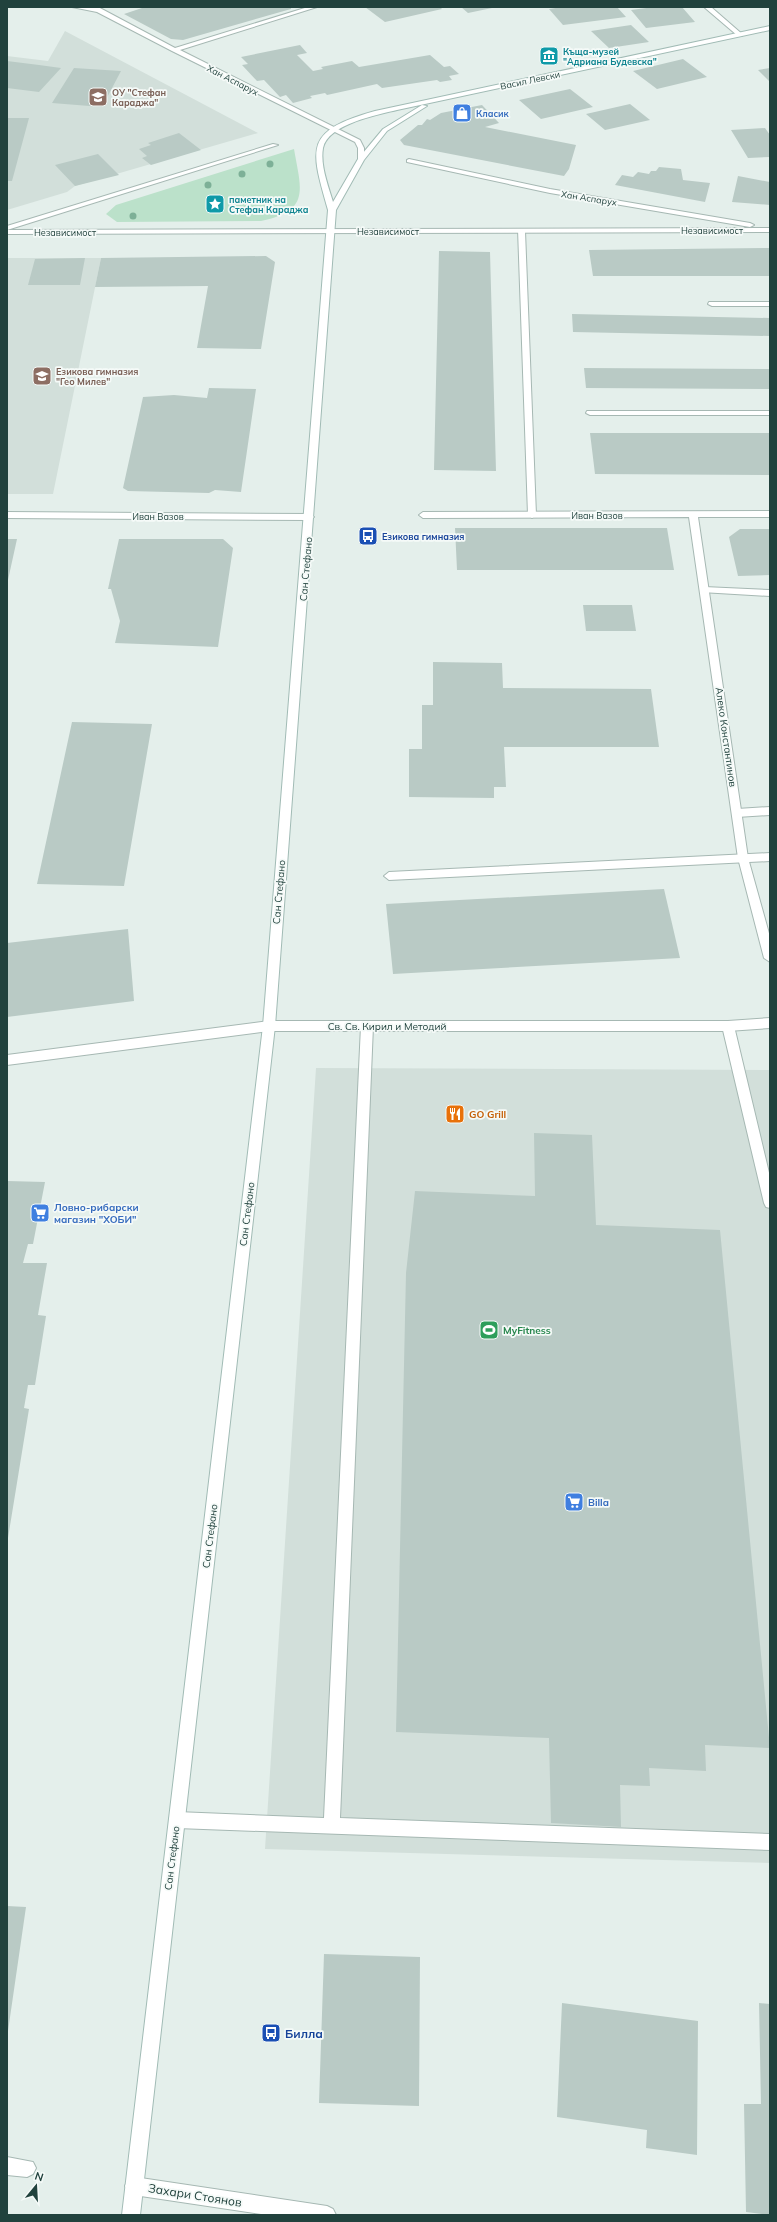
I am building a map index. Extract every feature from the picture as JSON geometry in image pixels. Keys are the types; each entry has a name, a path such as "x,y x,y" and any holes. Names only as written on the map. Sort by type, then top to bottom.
{"street":[{"path":"75,7 96,9"},
{"path":"174,50 314,7"},
{"path":"707,7 740,35"},
{"name":"Хан Аспарух","path":"96,9 174,50 333,130 358,141 361,148 361,159"},
{"name":"Васил Левски","path":"333,130 361,118 770,28"},
{"name":"Васил Левски","path":"361,159 385,130 431,102"},
{"name":"Сан Стефано","path":"131,2215 269,1026 310,517 331,231 332,210 322,175 320,151 322,142 333,130"},
{"path":"7,228 275,145"},
{"name":"Сан Стефано","path":"332,210 361,159"},
{"name":"Хан Аспарух","path":"409,161 543,190 770,229"},
{"name":"Независимост","path":"7,232 770,229"},
{"path":"521,231 532,515"},
{"path":"712,304 770,304"},
{"path":"590,413 770,413"},
{"name":"Алеко Константинов","path":"693,514 743,858 770,958"},
{"name":"Иван Вазов","path":"423,516 770,514"},
{"name":"Иван Вазов","path":"7,515 310,517"},
{"path":"704,590 770,594"},
{"path":"737,813 770,811"},
{"path":"389,876 770,856"},
{"name":"Св. Св. Кирил и Методий","path":"7,1060 269,1026 728,1026 770,1023"},
{"path":"332,1825 367,1026"},
{"path":"728,1026 770,1203"},
{"path":"177,1820 770,1842"},
{"path":"7,2166 27,2168"},
{"name":"Захари Стоянов","path":"134,2186 327,2215"}],"shaded area":[{"name":"ОУ \"Стефан Караджа\"","path":"65,31 258,133 75,186 67,192 7,210 7,56 48,61"},
{"name":"Езикова гимназия \"Гео Милев\"","path":"7,258 101,258 53,494 7,494"},
{"path":"316,1068 770,1070 770,1863 265,1849"}],"green space":[{"path":"294,149 299,176 299,196 295,204 288,211 277,216 261,221 117,222 106,214 116,205"}],"building":[{"path":"145,7 291,7 291,9 183,40 171,39 124,14"},
{"path":"365,7 440,7 442,9 385,22"},
{"path":"461,7 492,7 492,8 468,13"},
{"path":"562,7 617,7 626,17 563,25 549,9"},
{"path":"654,7 682,7 695,22 646,28 631,10"},
{"path":"631,25 649,42 609,48 591,31"},
{"path":"300,45 307,53 297,55 313,71 323,69 321,67 352,61 359,67 430,55 444,67 450,66 459,74 449,76 452,80 440,82 437,80 382,88 377,84 327,95 325,93 310,96 312,98 293,103 286,95 280,97 264,80 257,81 242,65 248,64 241,57"},
{"path":"683,59 707,77 657,89 633,71"},
{"path":"7,61 61,68 39,92 7,88"},
{"path":"74,68 121,71 102,107 52,103"},
{"path":"770,68 770,82 758,70"},
{"path":"570,89 593,107 541,119 519,100"},
{"path":"630,104 650,120 605,130 586,114"},
{"path":"482,105 499,123 485,127 576,145 569,169 564,176 404,145 400,140 418,125 422,125 427,119 430,120 441,113"},
{"path":"7,118 29,118 12,181 7,181"},
{"path":"765,128 770,135 770,157 748,158 731,130"},
{"path":"179,133 201,150 151,165 142,158 147,156 139,149 151,145 148,143"},
{"path":"98,154 119,175 75,186 55,165"},
{"path":"659,167 681,169 683,180 710,183 705,202 615,185 622,175 633,177 638,172 649,174 651,171 656,171"},
{"path":"738,176 770,182 770,205 732,202"},
{"path":"770,248 770,276 593,276 589,250"},
{"path":"439,251 490,252 496,471 434,470"},
{"path":"266,256 275,262 261,349 197,348 208,286 95,287 101,258"},
{"path":"85,258 80,285 28,285 35,259"},
{"path":"572,314 770,318 770,336 573,332"},
{"path":"584,368 770,369 770,389 586,388"},
{"path":"209,388 256,389 241,492 215,490 209,493 128,491 123,488 143,397 174,395 207,398"},
{"path":"590,433 770,433 770,475 595,474"},
{"path":"455,528 667,528 674,570 457,570"},
{"path":"740,529 770,529 770,575 738,576 729,537"},
{"path":"7,539 17,539 8,580 7,580"},
{"path":"119,539 223,539 233,548 218,647 115,643 120,621 111,589 108,589"},
{"path":"583,605 632,605 636,631 586,631"},
{"path":"433,662 502,663 503,688 651,689 659,747 504,747 506,787 494,787 494,798 409,797 409,749 422,749 422,705 433,705"},
{"path":"72,722 152,724 124,886 37,884"},
{"path":"664,889 680,958 393,974 386,904"},
{"path":"128,929 134,1001 7,1017 7,943"},
{"name":"Billa","path":"534,1133 592,1135 596,1225 720,1230 770,1748 705,1745 706,1771 649,1768 650,1786 620,1785 621,1827 551,1823 549,1738 396,1732 406,1273 415,1191 535,1196"},
{"path":"7,1181 45,1182 33,1244 28,1244 23,1263 47,1263 38,1315 46,1316 35,1385 28,1385 24,1408 29,1409 8,1538"},
{"path":"7,1906 26,1907 8,2031 7,2030"},
{"path":"324,1954 420,1957 419,2106 319,2103"},
{"path":"562,2003 698,2021 697,2155 646,2148 647,2130 557,2117"},
{"path":"759,2003 770,2004 770,2215 746,2212 744,2104 761,2104"}],"place":[{"name":"Къща-музей \"Адриана Будевска\"","path":"549,56"},
{"name":"ОУ \"Стефан Караджа\"","path":"98,97"},
{"name":"Класик","path":"462,113"},
{"name":"паметник на Стефан Караджа","path":"215,204"},
{"name":"Езикова гимназия \"Гео Милев\"","path":"42,376"},
{"name":"Езикова гимназия","path":"368,536"},
{"name":"GO Grill","path":"455,1114"},
{"name":"Ловно-рибарски магазин \"ХОБИ\"","path":"40,1213"},
{"name":"MyFitness","path":"489,1330"},
{"name":"Billa","path":"574,1502"},
{"name":"Билла","path":"271,2033"}]}
